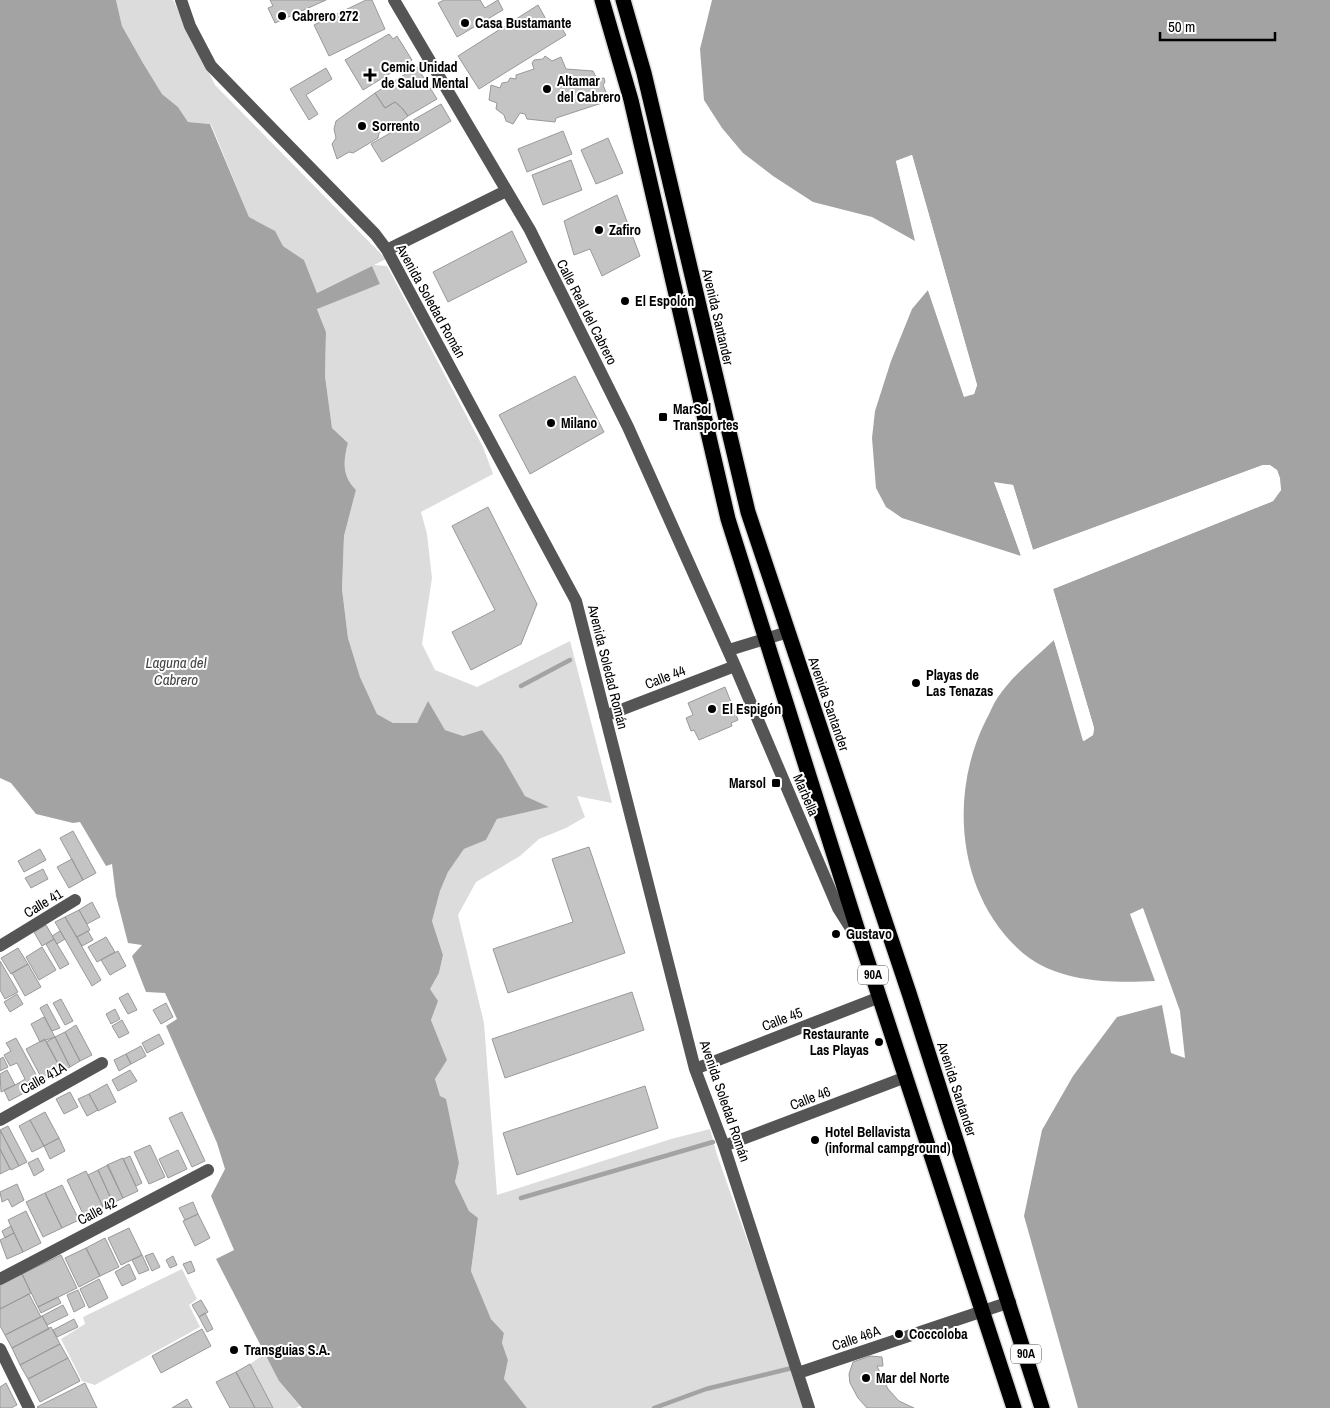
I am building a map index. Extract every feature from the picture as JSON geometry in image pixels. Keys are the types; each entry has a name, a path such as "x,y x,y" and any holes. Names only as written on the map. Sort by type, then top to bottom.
{"highway":[{"name":"90A","path":"602,0 631,100 728,519 764,639 863,947 984,1310 1014,1408"},
{"name":"Avenida Santander","path":"623,0 644,73 748,512 912,1002 1010,1302 1042,1408"}],"street":[{"name":"Avenida Soledad Román","path":"181,0 190,26 211,66 375,234 388,250 566,580 583,625 696,1069 724,1146 809,1408"},
{"name":"Calle Real del Cabrero","path":"394,0 530,230 628,427 728,650"},
{"path":"388,250 506,192"},
{"path":"728,650 788,632"},
{"name":"Marbella","path":"728,650 838,908 863,947"},
{"name":"Calle 44","path":"606,716 735,666"},
{"name":"Calle 41","path":"0,946 75,900"},
{"name":"Calle 45","path":"696,1069 880,997"},
{"name":"Calle 41A","path":"0,1120 102,1063"},
{"name":"Calle 46","path":"724,1146 906,1077"},
{"name":"Calle 42","path":"0,1279 208,1170"},
{"name":"Calle 46A","path":"798,1373 1010,1302"},
{"path":"0,1349 29,1408"}],"shaded area":[{"path":"116,0 173,0 215,85 386,259 374,265 387,266 483,447 493,474 421,512 427,534 432,578 422,644 435,670 477,687 570,641 612,803 577,796 585,817 566,828 539,839 520,856 476,882 458,915 484,1023 497,1195 671,1139 710,1129 717,1155 786,1349 803,1408 527,1408 504,1379 508,1360 502,1343 504,1333 491,1319 471,1271 478,1219 469,1211 455,1182 459,1163 435,1079 447,1060 431,1020 437,1001 430,989 439,973 443,955 432,921 440,891 448,872 464,849 486,840 497,819 548,807 525,796 502,756 482,730 463,736 445,730 428,702 417,723 393,723 377,714 360,677 348,638 342,589 344,536 356,490 351,485 346,474 345,456 348,443 332,428 325,376 326,332 317,308 380,284 372,266 317,293 304,260 283,246 274,231 249,217 211,124 188,122 178,107 162,94 122,26"},
{"path":"182,1269 197,1299 189,1305 200,1327 95,1385 82,1381 61,1339 85,1324 83,1317"},
{"path":"266,1353 279,1381 300,1406 296,1408 273,1408 250,1364"}],"water":[{"name":"Laguna del Cabrero","path":"0,0 116,0 122,26 162,94 178,107 188,122 210,124 249,217 275,231 283,246 304,260 317,293 372,266 380,284 317,309 326,332 325,376 332,428 348,443 345,456 346,474 351,485 356,490 344,536 342,589 348,638 360,677 377,714 393,723 417,723 428,701 445,730 463,736 482,730 502,756 525,796 549,807 497,819 486,840 464,849 448,872 440,891 432,921 443,955 439,973 430,989 438,1001 431,1020 447,1060 435,1079 440,1096 446,1099 459,1163 455,1182 469,1211 478,1218 471,1271 491,1319 504,1333 502,1343 508,1360 504,1379 527,1408 302,1408 279,1381 216,1259 234,1250 211,1196 225,1169 217,1143 166,1026 177,1019 165,993 146,992 132,956 142,945 128,943 116,896 112,864 106,866 80,822 73,823 36,814 11,783 0,778"},
{"path":"712,0 1330,0 1330,1408 1078,1408 1024,1216 1042,1130 1073,1076 1117,1017 1162,1005 1171,1053 1185,1058 1180,1011 1143,908 1130,914 1155,981 1104,981 1070,976 1038,964 1024,954 1002,931 984,904 973,875 966,844 964,812 966,780 974,749 986,720 1004,689 1017,674 1054,640 1083,741 1093,735 1094,728 1053,589 1273,501 1281,490 1277,470 1263,465 1033,550 1013,485 995,483 1021,556 902,518 886,507 876,488 872,438 875,411 891,361 912,309 928,290 964,396 974,394 977,385 912,155 896,161 915,241 872,217 813,202 773,176 743,153 722,128 704,100 700,49"}],"pier":[{"path":"912,155 977,385 974,394 964,397 927,287 930,289 965,394 972,392 975,385 910,158 899,163 917,240 916,243 896,161"},
{"path":"1263,465 1270,465 1277,470 1280,478 1281,490 1273,501 1053,589 1094,728 1093,735 1084,741 1053,637 1056,639 1085,738 1091,734 1091,729 1051,588 1272,499 1278,489 1275,472 1264,468 1033,552 1031,551 1011,487 998,485 1024,555 1021,558 1018,557 1021,555 994,482 1013,485 1033,550"}],"building":[{"name":"Cabrero 272","path":"270,0 326,0 275,23 268,8 273,6"},
{"path":"366,0 372,0 385,29 329,56 314,25"},
{"name":"Casa Bustamante","path":"444,0 480,0 485,8 498,0 503,10 457,37 438,3"},
{"path":"538,5 547,21 559,24 566,35 479,89 458,56"},
{"name":"Cemic Unidad de Salud Mental","path":"389,34 393,39 397,36 412,60 363,90 345,60"},
{"name":"Altamar del Cabrero","path":"545,56 552,61 561,57 566,69 593,71 597,79 604,78 605,82 603,85 606,92 603,95 605,102 556,118 555,122 527,119 525,114 520,113 513,124 506,121 504,115 496,109 497,103 489,100 491,85 500,88 502,83 508,82 510,78 516,79 516,75 534,69 532,63 534,60 543,59"},
{"name":"Sorrento","path":"417,67 437,99 408,116 395,102 385,108 375,93"},
{"path":"326,68 332,79 306,95 318,114 309,120 290,89"},
{"name":"Sorrento","path":"375,93 385,108 395,102 408,116 399,123 394,122 379,133 378,138 353,153 349,152 337,159 332,144 336,138 334,129 336,121"},
{"path":"441,104 451,121 382,162 371,144"},
{"path":"563,131 572,154 527,172 518,149"},
{"path":"608,138 623,173 596,184 581,150"},
{"path":"571,160 582,190 543,205 532,175"},
{"name":"Zafiro","path":"617,195 640,256 602,276 590,249 574,255 564,221"},
{"path":"512,231 527,262 448,302 433,272"},
{"name":"Milano","path":"575,376 604,432 530,474 499,415"},
{"path":"488,507 537,604 521,644 471,670 452,632 495,610 452,526"},
{"name":"El Espigón","path":"725,687 738,720 731,723 732,726 699,740 694,730 691,731 686,718 693,715 688,703"},
{"path":"73,831 96,873 83,880 60,838"},
{"path":"589,847 625,953 508,993 493,949 573,922 552,859"},
{"path":"40,849 46,860 24,872 18,861"},
{"path":"72,859 83,880 69,888 57,867"},
{"path":"43,869 48,879 31,888 25,878"},
{"path":"92,902 100,917 87,924 79,910"},
{"path":"79,910 90,930 77,937 65,917"},
{"path":"65,917 101,980 92,986 55,922"},
{"path":"46,925 54,939 42,946 34,932"},
{"path":"60,931 65,939 57,944 52,936"},
{"path":"88,931 93,940 82,946 77,937"},
{"path":"106,937 115,952 97,962 88,947"},
{"path":"54,939 69,964 60,969 46,944"},
{"path":"42,947 56,970 39,980 26,957"},
{"path":"18,948 28,964 11,974 1,958"},
{"path":"118,951 126,966 110,975 101,960"},
{"path":"0,961 18,992 5,999 0,990"},
{"path":"28,964 41,987 25,996 12,973"},
{"path":"632,992 644,1030 505,1078 492,1039"},
{"path":"128,993 137,1010 128,1014 119,998"},
{"path":"17,994 23,1004 10,1012 4,1002"},
{"path":"61,999 73,1021 65,1025 53,1003"},
{"path":"166,1003 173,1017 161,1024 153,1010"},
{"path":"47,1004 60,1028 52,1031 40,1008"},
{"path":"115,1009 120,1019 111,1024 106,1014"},
{"path":"44,1017 55,1037 40,1042 31,1024"},
{"path":"122,1020 129,1033 119,1038 112,1026"},
{"path":"76,1025 92,1055 80,1061 65,1032"},
{"path":"65,1032 80,1061 70,1067 55,1037"},
{"path":"159,1034 164,1044 147,1053 142,1043"},
{"path":"55,1037 70,1067 62,1071 46,1042"},
{"path":"16,1038 39,1080 22,1088 19,1083 25,1079 17,1063 10,1066 4,1055 11,1051 6,1043"},
{"path":"45,1039 62,1071 43,1081 26,1049"},
{"path":"141,1046 146,1056 131,1064 126,1054"},
{"path":"126,1054 131,1064 119,1071 114,1060"},
{"path":"3,1057 8,1067 0,1071 0,1059"},
{"path":"7,1070 15,1085 1,1092 0,1074"},
{"path":"130,1070 137,1081 118,1091 112,1080"},
{"path":"19,1083 24,1093 9,1101 4,1090"},
{"path":"107,1084 116,1102 98,1111 89,1094"},
{"path":"645,1086 658,1128 517,1175 503,1133"},
{"path":"70,1092 78,1107 64,1114 56,1099"},
{"path":"89,1094 98,1110 87,1116 78,1099"},
{"path":"45,1112 59,1138 44,1146 30,1120"},
{"path":"182,1112 205,1161 192,1167 169,1118"},
{"path":"30,1120 44,1146 32,1152 19,1126"},
{"path":"8,1126 27,1162 19,1166 0,1130"},
{"path":"0,1130 19,1166 11,1170 0,1149"},
{"path":"59,1138 65,1151 50,1159 44,1146"},
{"path":"150,1145 165,1177 149,1184 134,1152"},
{"path":"0,1149 10,1169 0,1174"},
{"path":"178,1150 187,1169 168,1178 159,1159"},
{"path":"130,1156 142,1183 136,1186 123,1159"},
{"path":"38,1158 44,1170 34,1176 28,1163"},
{"path":"123,1158 138,1191 123,1198 107,1165"},
{"path":"108,1165 123,1198 113,1203 98,1170"},
{"path":"98,1170 113,1203 103,1207 88,1175"},
{"path":"86,1171 103,1207 84,1216 67,1180"},
{"path":"17,1184 24,1200 12,1207 8,1199 2,1202 0,1192"},
{"path":"62,1185 79,1220 62,1228 45,1193"},
{"path":"45,1193 62,1228 43,1237 26,1202"},
{"path":"193,1202 198,1214 185,1220 179,1208"},
{"path":"26,1211 41,1243 23,1252 8,1220"},
{"path":"198,1214 210,1238 195,1246 183,1221"},
{"path":"11,1226 14,1233 5,1238 2,1231"},
{"path":"129,1228 142,1255 121,1265 108,1238"},
{"path":"14,1233 23,1252 7,1259 0,1240"},
{"path":"105,1238 119,1267 100,1276 86,1248"},
{"path":"86,1248 100,1276 79,1287 65,1258"},
{"path":"153,1253 160,1267 152,1271 145,1256"},
{"path":"61,1255 77,1288 38,1307 22,1274"},
{"path":"142,1255 149,1270 139,1274 132,1260"},
{"path":"173,1256 177,1265 170,1268 166,1260"},
{"path":"191,1261 195,1271 188,1274 183,1264"},
{"path":"129,1264 136,1279 122,1286 115,1272"},
{"path":"22,1274 31,1293 0,1309 0,1285"},
{"path":"99,1279 108,1298 89,1308 80,1289"},
{"path":"78,1290 85,1306 74,1312 67,1295"},
{"path":"29,1294 41,1317 5,1335 0,1326 0,1309"},
{"path":"58,1297 61,1303 41,1313 38,1307"},
{"path":"201,1300 208,1312 199,1317 192,1305"},
{"path":"63,1305 68,1315 47,1325 42,1316"},
{"path":"205,1313 213,1329 207,1332 199,1317"},
{"path":"42,1316 49,1329 12,1348 5,1335"},
{"path":"74,1319 78,1327 57,1337 53,1330"},
{"path":"51,1327 60,1344 20,1365 12,1348"},
{"path":"202,1329 211,1346 161,1373 152,1356"},
{"path":"60,1344 68,1358 28,1379 20,1365"},
{"name":"Mar del Norte","path":"870,1356 882,1357 883,1366 877,1366 888,1389 899,1401 914,1408 867,1408 858,1398 850,1383 849,1374 853,1362"},
{"path":"68,1358 80,1381 40,1402 28,1379"},
{"path":"250,1364 273,1408 255,1408 236,1372"},
{"path":"236,1372 255,1408 230,1408 216,1382"},
{"path":"6,1383 17,1405 11,1408 0,1408 0,1387"},
{"path":"85,1383 97,1408 37,1407"},
{"path":"187,1399 192,1408 172,1408"}],"waterway":[{"path":"521,686 570,660"},
{"path":"521,1198 713,1142"},
{"path":"654,1408 706,1389 792,1368"}],"place":[{"name":"Cabrero 272","path":"282,16"},
{"name":"Casa Bustamante","path":"465,23"},
{"name":"Cemic Unidad de Salud Mental","path":"370,75"},
{"name":"Altamar del Cabrero","path":"547,89"},
{"name":"Sorrento","path":"362,126"},
{"name":"Zafiro","path":"599,230"},
{"name":"El Espolón","path":"625,301"},
{"name":"MarSol Transportes","path":"663,417"},
{"name":"Milano","path":"551,423"},
{"name":"Playas de Las Tenazas","path":"916,683"},
{"name":"El Espigón","path":"712,709"},
{"name":"Marsol","path":"776,783"},
{"name":"Gustavo","path":"836,934"},
{"name":"Restaurante Las Playas","path":"879,1042"},
{"name":"Hotel Bellavista (informal campground)","path":"815,1140"},
{"name":"Coccoloba","path":"899,1334"},
{"name":"Transguias S.A.","path":"234,1350"},
{"name":"Mar del Norte","path":"866,1378"}]}
